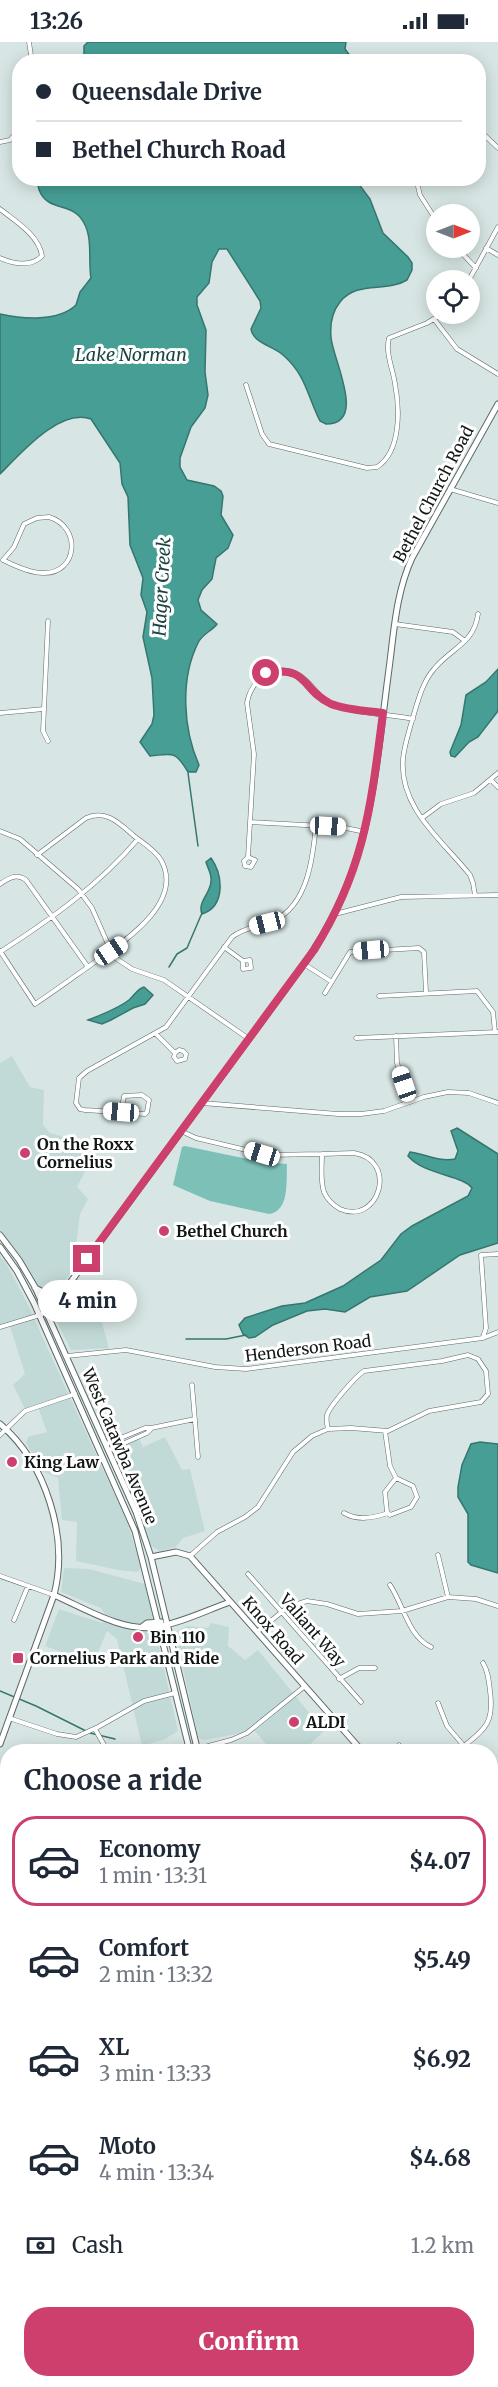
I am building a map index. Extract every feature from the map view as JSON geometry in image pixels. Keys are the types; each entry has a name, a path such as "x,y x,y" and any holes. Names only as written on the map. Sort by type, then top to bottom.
{"street":[{"path":"486,137 498,148"},
{"path":"418,186 426,204"},
{"path":"0,209 29,233 40,247 42,256 36,262 29,263 14,263 0,258"},
{"path":"466,258 476,268 498,227"},
{"path":"486,248 498,255"},
{"path":"246,385 262,434 268,444 367,468 377,467 385,460 392,447 396,427 398,400 388,353 389,338 426,322"},
{"path":"438,324 458,349 498,374"},
{"name":"Bethel Church Road","path":"0,1327 46,1312 67,1287 304,963 335,914 356,865 365,832 395,624 407,569 498,404"},
{"path":"450,489 498,503"},
{"path":"43,517 59,520 69,532 72,546 69,558 62,567 52,572 33,572 2,562 14,548 22,527 32,520 43,517"},
{"path":"475,895 472,879 412,804 403,779 404,753 412,719 428,676 476,628 478,614"},
{"path":"48,621 43,731 48,741"},
{"path":"395,624 453,632 465,641"},
{"path":"248,857 254,754 247,703 248,695 258,679 266,673 283,670 299,675 331,703 412,719"},
{"path":"0,713 44,709"},
{"path":"422,818 437,806 474,793 498,773"},
{"path":"491,780 498,788"},
{"path":"37,855 82,821 94,815 111,818 138,839 161,860 165,874 165,888 161,899 138,930 34,1004 0,951 83,895 108,873 138,839"},
{"path":"250,822 341,827 365,832"},
{"path":"121,1112 124,1096 142,1095 149,1100 147,1112 144,1114 80,1109 76,1103 79,1078 87,1071 156,1034 170,1022 232,937 242,930 277,919 289,909 310,873 316,825"},
{"path":"0,831 20,839 73,884 92,908 111,951 126,966 156,976 249,1039"},
{"path":"0,884 13,876 21,877 29,883 50,917 88,967"},
{"path":"335,914 401,897 498,895"},
{"path":"224,947 243,961"},
{"path":"325,993 350,952 419,948 424,952 426,992"},
{"path":"304,963 332,982"},
{"path":"356,1038 496,1032 493,1012 477,991 379,996"},
{"path":"156,1034 175,1053"},
{"path":"396,1036 397,1063 410,1102"},
{"path":"202,1103 349,1114 384,1111 448,1092 469,1093 498,1103"},
{"path":"182,1131 196,1138 267,1155 354,1153 372,1161 378,1170 381,1180 373,1202 355,1211 342,1209 331,1202 324,1192 322,1183 322,1154"},
{"name":"West Catawba Avenue","path":"0,1235 19,1260 35,1287 108,1447 142,1530 151,1557 196,1744"},
{"name":"West Catawba Avenue","path":"0,1247 23,1281 40,1315 119,1491 141,1548 188,1744"},
{"path":"483,1338 486,1328 481,1255 498,1254"},
{"path":"35,1287 47,1294 67,1287"},
{"name":"Henderson Road","path":"67,1356 126,1350 215,1367 246,1369 483,1338 498,1332"},
{"path":"151,1557 176,1552 190,1556 217,1532 245,1517 258,1507 298,1446 312,1436 328,1430 351,1428 385,1431 396,1428 429,1411 484,1400 488,1389 484,1365 474,1356 462,1355 442,1361 364,1371 354,1377 329,1410 326,1418 328,1430"},
{"path":"192,1385 198,1457"},
{"path":"0,1436 25,1412 75,1393"},
{"path":"84,1412 90,1419 104,1448 147,1433 151,1428 195,1419"},
{"path":"0,1425 32,1464 50,1503 58,1552 54,1595 0,1744"},
{"path":"344,1513 351,1517 361,1518 388,1513 392,1515 415,1502 417,1497 413,1486 396,1478 390,1466 385,1431"},
{"path":"388,1513 385,1492 396,1478"},
{"path":"119,1491 124,1492 142,1530"},
{"name":"Knox Road","path":"190,1556 356,1744"},
{"path":"438,1556 448,1597"},
{"name":"Valiant Way","path":"248,1574 361,1702"},
{"path":"0,1576 54,1595 120,1623 147,1628 230,1602"},
{"path":"390,1585 417,1638 431,1647"},
{"path":"14,1620 28,1586"},
{"path":"257,1632 281,1612 307,1601 327,1604 358,1614 405,1611 448,1597 476,1599 498,1606"},
{"path":"466,1744 484,1728 491,1718 492,1702 487,1670 483,1663"},
{"path":"339,1679 359,1668 375,1668"},
{"path":"219,1744 247,1733 305,1686"},
{"path":"9,1718 66,1737 76,1737 95,1729 144,1701 176,1693"},
{"path":"438,1703 444,1722 462,1744"},
{"path":"179,1706 185,1717 192,1744"},
{"path":"95,1729 103,1744"}],"shaded area":[{"path":"12,1056 30,1087 44,1090 43,1125 50,1133 64,1137 64,1146 71,1147 92,1158 77,1187 88,1199 80,1214 76,1247 86,1253 59,1288 54,1290 41,1288 37,1284 0,1230 0,1063"},
{"path":"0,1256 25,1299 128,1524 141,1567 138,1572 76,1561 77,1522 62,1520 58,1478 42,1471 26,1443 28,1437 47,1432 37,1404 25,1409 13,1385 25,1374 9,1323 0,1325"},
{"path":"77,1277 98,1309 109,1348 71,1350 55,1318 57,1307"},
{"path":"165,1437 182,1470 190,1469 205,1531 183,1538 176,1547 160,1551 151,1546 114,1452 139,1439 143,1447"},
{"path":"64,1568 89,1569 145,1584 178,1731 165,1739 142,1744 117,1639 107,1631 93,1664 45,1646 59,1609 102,1623 105,1614 101,1608 61,1592"},
{"path":"211,1623 229,1627 228,1646 245,1660 258,1650 324,1731 310,1744 266,1744 252,1728 242,1733 203,1740 198,1737 175,1632 187,1626 208,1628"}],"green space":[{"path":"182,1147 262,1162 287,1164 286,1194 281,1207 269,1214 210,1201 173,1185"}],"water":[{"path":"88,42 346,42 345,49 349,54 84,54 84,46"},
{"name":"Lake Norman","path":"38,186 360,186 370,199 383,233 412,263 412,270 407,280 390,286 355,291 347,295 337,306 332,319 331,337 345,388 345,413 338,421 326,424 320,421 297,370 283,355 255,338 251,329 261,308 260,301 227,249 219,249 212,262 209,283 197,297 197,305 206,330 205,372 208,395 205,408 191,427 180,458 180,467 187,480 214,486 221,491 223,496 221,515 233,535 228,548 216,558 212,579 202,590 198,600 201,610 217,624 200,640 188,672 187,720 199,765 196,772 188,772 180,760 173,755 150,756 140,742 152,724 154,715 152,678 143,637 147,612 141,595 143,578 130,545 128,497 122,484 120,463 91,419 79,417 53,426 29,445 0,474 0,314 40,318 60,314 76,305 80,292 91,278 87,229 80,216 49,202"},
{"path":"498,669 498,711 478,737 469,742 455,757 451,756 450,752 461,725 466,695 486,682"},
{"path":"211,858 220,881 219,897 210,910 202,914 201,905 211,881 206,862"},
{"path":"144,987 153,995 145,1004 102,1024 88,1020 109,1012 129,1000"},
{"path":"457,1128 498,1154 498,1243 460,1255 407,1291 370,1297 345,1312 325,1309 307,1311 273,1325 255,1337 249,1338 243,1334 239,1325 245,1318 282,1306 305,1303 343,1286 381,1260 401,1234 412,1226 468,1196 472,1188 467,1184 423,1167 408,1156 410,1152 437,1159 455,1159 458,1151 451,1131"},
{"path":"480,1442 498,1444 498,1573 468,1562 468,1514 458,1497 462,1465 471,1444"}],"waterway":[{"name":"Hager Creek","path":"188,773 198,846"},
{"name":"Hager Creek","path":"169,967 177,954 187,948 202,913"},
{"path":"186,1339 226,1339 246,1335"},
{"path":"0,1691 86,1731"},
{"path":"90,1733 115,1739"}],"place":[{"name":"On the Roxx Cornelius","path":"25,1153"},
{"name":"Bethel Church","path":"164,1231"},
{"name":"King Law","path":"12,1462"},
{"name":"Bin 110","path":"138,1637"},
{"name":"Cornelius Park and Ride","path":"18,1658"},
{"name":"ALDI","path":"294,1722"}],"route":[{"path":"87,1259 314,950 343,899 361,851 370,810 383,713 351,709 331,703 299,675 283,670 266,673"}]}
